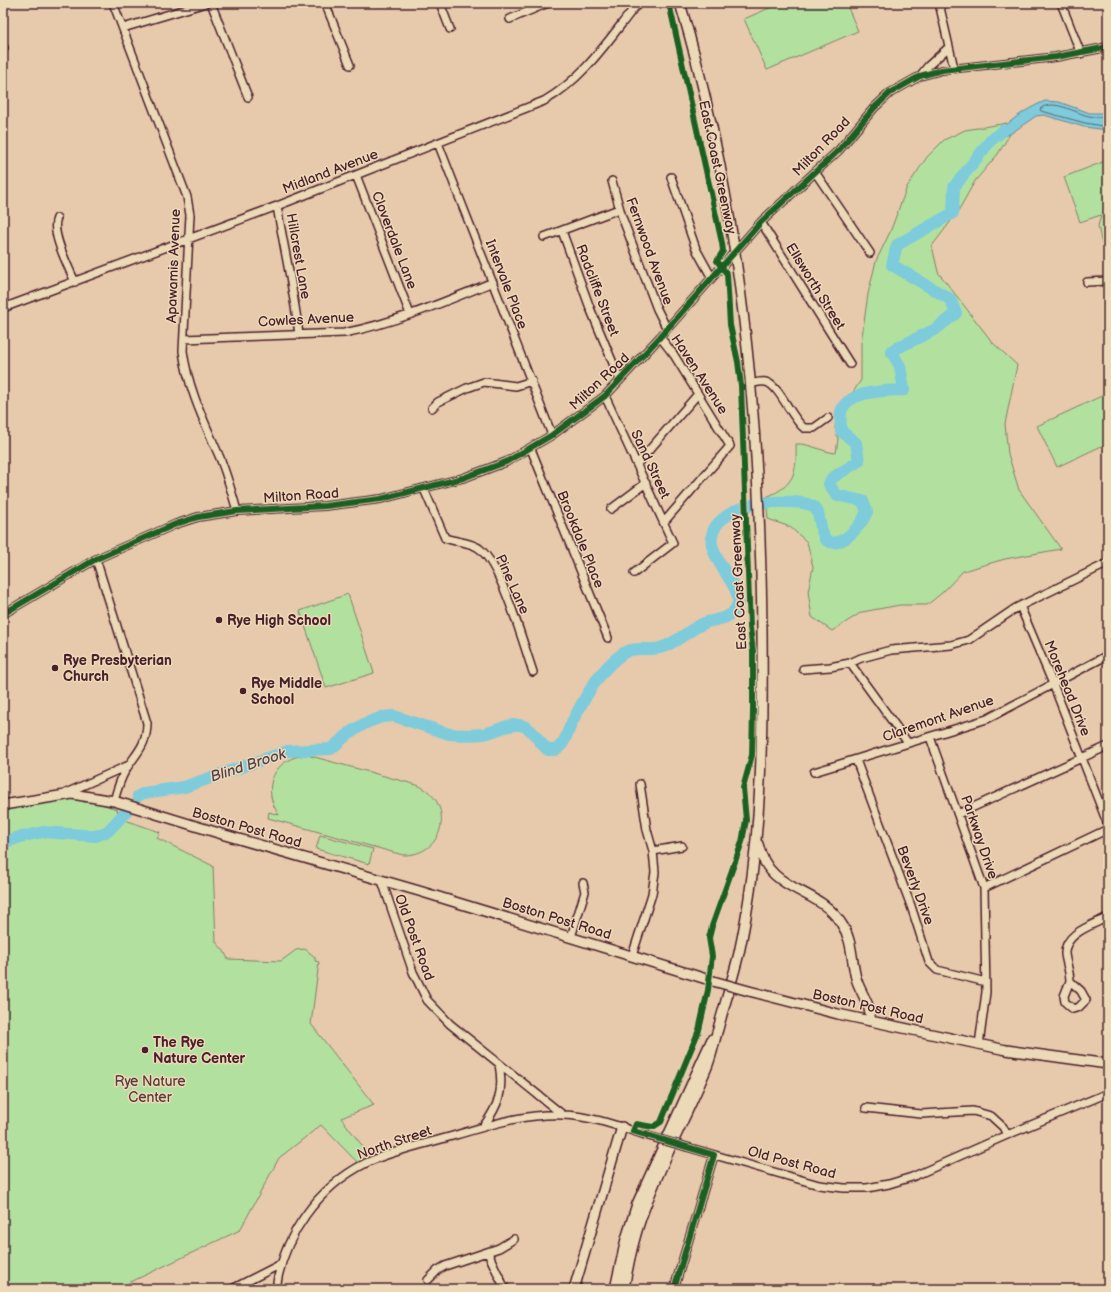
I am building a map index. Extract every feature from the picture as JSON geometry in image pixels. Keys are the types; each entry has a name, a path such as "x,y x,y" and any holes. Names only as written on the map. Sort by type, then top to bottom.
{"main road":[{"path":"624,1289 634,1240 650,1194 708,1065 733,976 744,926 756,833 759,786 762,665 759,523 758,488 750,384 735,252 709,117 680,3"},
{"name":"Boston Post Road","path":"3,805 62,794 83,794 114,801 749,991 870,1021 979,1044 1043,1056 1108,1064"},
{"path":"756,833 763,862 772,874 785,884 824,905 841,923 849,938 855,976 868,1005 870,1021"},
{"path":"611,1289 633,1215 701,1060 718,1029"},
{"path":"575,1287 622,1127"},
{"path":"629,1289 634,1240"},
{"path":"615,1289 623,1250"}],"street":[{"name":"Apawamis Avenue","path":"113,3 187,197 190,215 183,351 188,381 229,483 237,511"},
{"path":"123,28 206,3"},
{"path":"211,3 248,97"},
{"path":"325,3 350,65"},
{"path":"440,3 450,29"},
{"path":"510,19 548,3"},
{"name":"Midland Avenue","path":"3,308 277,206 531,106 557,94 585,69 635,5 640,3"},
{"path":"939,3 954,68"},
{"path":"1061,3 1081,54"},
{"path":"920,76 928,66 949,47"},
{"name":"Milton Road","path":"3,614 96,559 183,522 212,513 344,504 392,497 479,473 506,462 552,436 605,396 660,337 761,222 839,150 882,100 901,86 920,76 954,68 1081,54 1108,47"},
{"name":"Intervale Place","path":"438,143 532,381 552,436"},
{"path":"815,172 870,253"},
{"name":"Cloverdale Lane","path":"356,175 410,314"},
{"path":"672,177 696,249 712,278"},
{"name":"Fernwood Avenue","path":"612,181 619,209 657,309 667,329"},
{"name":"Hillcrest Lane","path":"277,206 285,257 294,290 299,335"},
{"path":"544,238 619,209"},
{"path":"58,218 56,228 58,239 75,282"},
{"name":"Ellsworth Street","path":"761,222 850,364"},
{"name":"Radcliffe Street","path":"562,231 590,308 620,380"},
{"path":"1087,282 1108,281"},
{"name":"Cowles Avenue","path":"184,339 344,333 369,328 410,314 493,282"},
{"name":"Haven Avenue","path":"660,337 674,355 730,446 664,522"},
{"path":"432,408 438,402 467,388 484,382 516,386 532,381"},
{"path":"750,384 760,381 769,383 777,391 796,421 804,428 814,428 828,418"},
{"path":"636,464 698,394"},
{"name":"Sand Street","path":"605,396 673,543 634,573"},
{"name":"Brookdale Place","path":"530,449 608,638"},
{"path":"612,509 646,483"},
{"name":"Pine Lane","path":"424,489 445,538 479,548 487,558 506,595 533,672"},
{"path":"96,559 146,716 146,739 137,756 121,779 114,801"},
{"path":"803,670 830,668 891,650 951,645 969,640 1020,606 1108,563"},
{"name":"Morehead Drive","path":"1020,606 1083,758 1108,825"},
{"name":"Claremont Avenue","path":"814,772 986,719 1108,655"},
{"path":"850,663 908,742"},
{"name":"Parkway Drive","path":"930,737 984,888 986,982 979,1044"},
{"path":"958,814 1108,746"},
{"name":"Beverly Drive","path":"856,760 911,906 929,962 937,970 986,982"},
{"path":"62,794 130,765"},
{"path":"632,956 652,894 655,872 653,850 647,830 640,784"},
{"path":"984,888 1108,829"},
{"path":"653,850 682,846"},
{"name":"Old Post Road","path":"382,881 413,972 427,1000 450,1024 563,1115 593,1119 819,1185 844,1188 867,1188 889,1184 912,1177 1006,1134 1108,1093"},
{"path":"571,937 585,892 583,883"},
{"path":"1070,981 1065,954 1069,940 1076,934 1108,917"},
{"path":"483,1127 499,1101 501,1082 500,1064"},
{"path":"866,1108 921,1114 973,1111 991,1116 1003,1127 1006,1134"},
{"name":"North Street","path":"276,1289 281,1264 295,1232 308,1211 325,1192 346,1176 367,1163 483,1127 534,1116 563,1115"},
{"path":"674,1289 714,1155"},
{"path":"428,1280 438,1270 445,1266 488,1252 514,1239"},
{"path":"488,1252 505,1289"},
{"path":"232,1289 281,1264"}],"green space":[{"path":"781,3 846,3 858,31 767,70 744,19"},
{"path":"1007,123 992,139 1010,134 998,154 975,181 957,213 932,246 938,272 993,343 1017,365 1005,424 1008,454 1019,490 1061,549 1005,559 963,571 943,592 927,605 900,605 862,612 832,631 812,617 808,592 813,567 807,542 790,527 768,519 766,497 783,488 792,477 796,463 796,444 806,445 836,453 838,439 835,428 836,418 861,380 861,343 868,294 876,261 890,232 907,187 927,157 944,140 965,130"},
{"path":"1108,160 1108,244 1102,245 1098,226 1101,215 1080,222 1064,177"},
{"path":"1108,393 1108,443 1057,467 1037,426"},
{"path":"348,594 374,673 326,688 300,611"},
{"path":"307,755 417,785 429,793 437,803 441,814 441,826 437,838 429,847 418,853 403,855 268,818 269,812 279,815 273,805 271,795 271,785 274,776 286,761"},
{"name":"Rye Nature Center","path":"80,798 83,802 94,802 117,809 118,813 116,817 160,832 157,838 213,866 216,942 224,951 228,959 281,961 296,950 305,949 315,957 315,961 319,962 311,1024 374,1105 341,1118 371,1157 358,1163 321,1125 279,1158 240,1230 116,1289 3,1289 3,809 52,800"},
{"path":"320,835 373,849 369,864 316,849"}],"water":[{"path":"1045,101 1059,102 1090,113 1108,113 1108,130 1084,127 1044,115 1036,116 1010,134 991,140 1016,117"}],"waterway":[{"name":"Blind Brook","path":"138,796 144,793 184,787 288,751 331,749 349,733 366,723 382,717 394,716 449,734 483,734 510,726 521,725 529,729 548,750 555,750 564,741 572,722 593,685 613,661 622,654 631,650 655,649 666,646 707,622 727,616 736,608 738,598 714,551 712,539 715,527 728,515 750,505 784,502 803,503 811,505 815,508 818,513 825,539 831,542 843,540 855,530 867,512 863,501 836,495 829,484 832,478 859,461 856,443 841,431 841,412 851,399 859,396 868,393 904,390 900,366 891,351 936,329 956,313 950,299 892,265 897,245 953,213 954,187 991,140 1004,130"},
{"name":"Blind Brook","path":"3,843 20,837 43,832 96,836 108,831 126,812"}],"cycle path":[{"name":"East Coast Greenway","path":"669,3 722,243 723,251 717,261 727,274 730,325 738,362 741,386 750,627 753,652 752,755 743,788 746,820 742,842 709,938 712,956 708,990 699,1030 661,1122 653,1127 636,1124 633,1131 714,1155 674,1289"},
{"path":"3,614 96,559 176,524 198,517 237,511 325,506 381,499 463,478 506,462 552,435 605,396 660,337 761,222 839,150 874,108 890,93 920,76 942,70 1056,57 1108,47"}],"place":[{"name":"Rye High School","path":"219,620"},
{"name":"Rye Presbyterian Church","path":"55,668"},
{"name":"Rye Middle School","path":"243,691"},
{"name":"The Rye Nature Center","path":"145,1050"}]}
